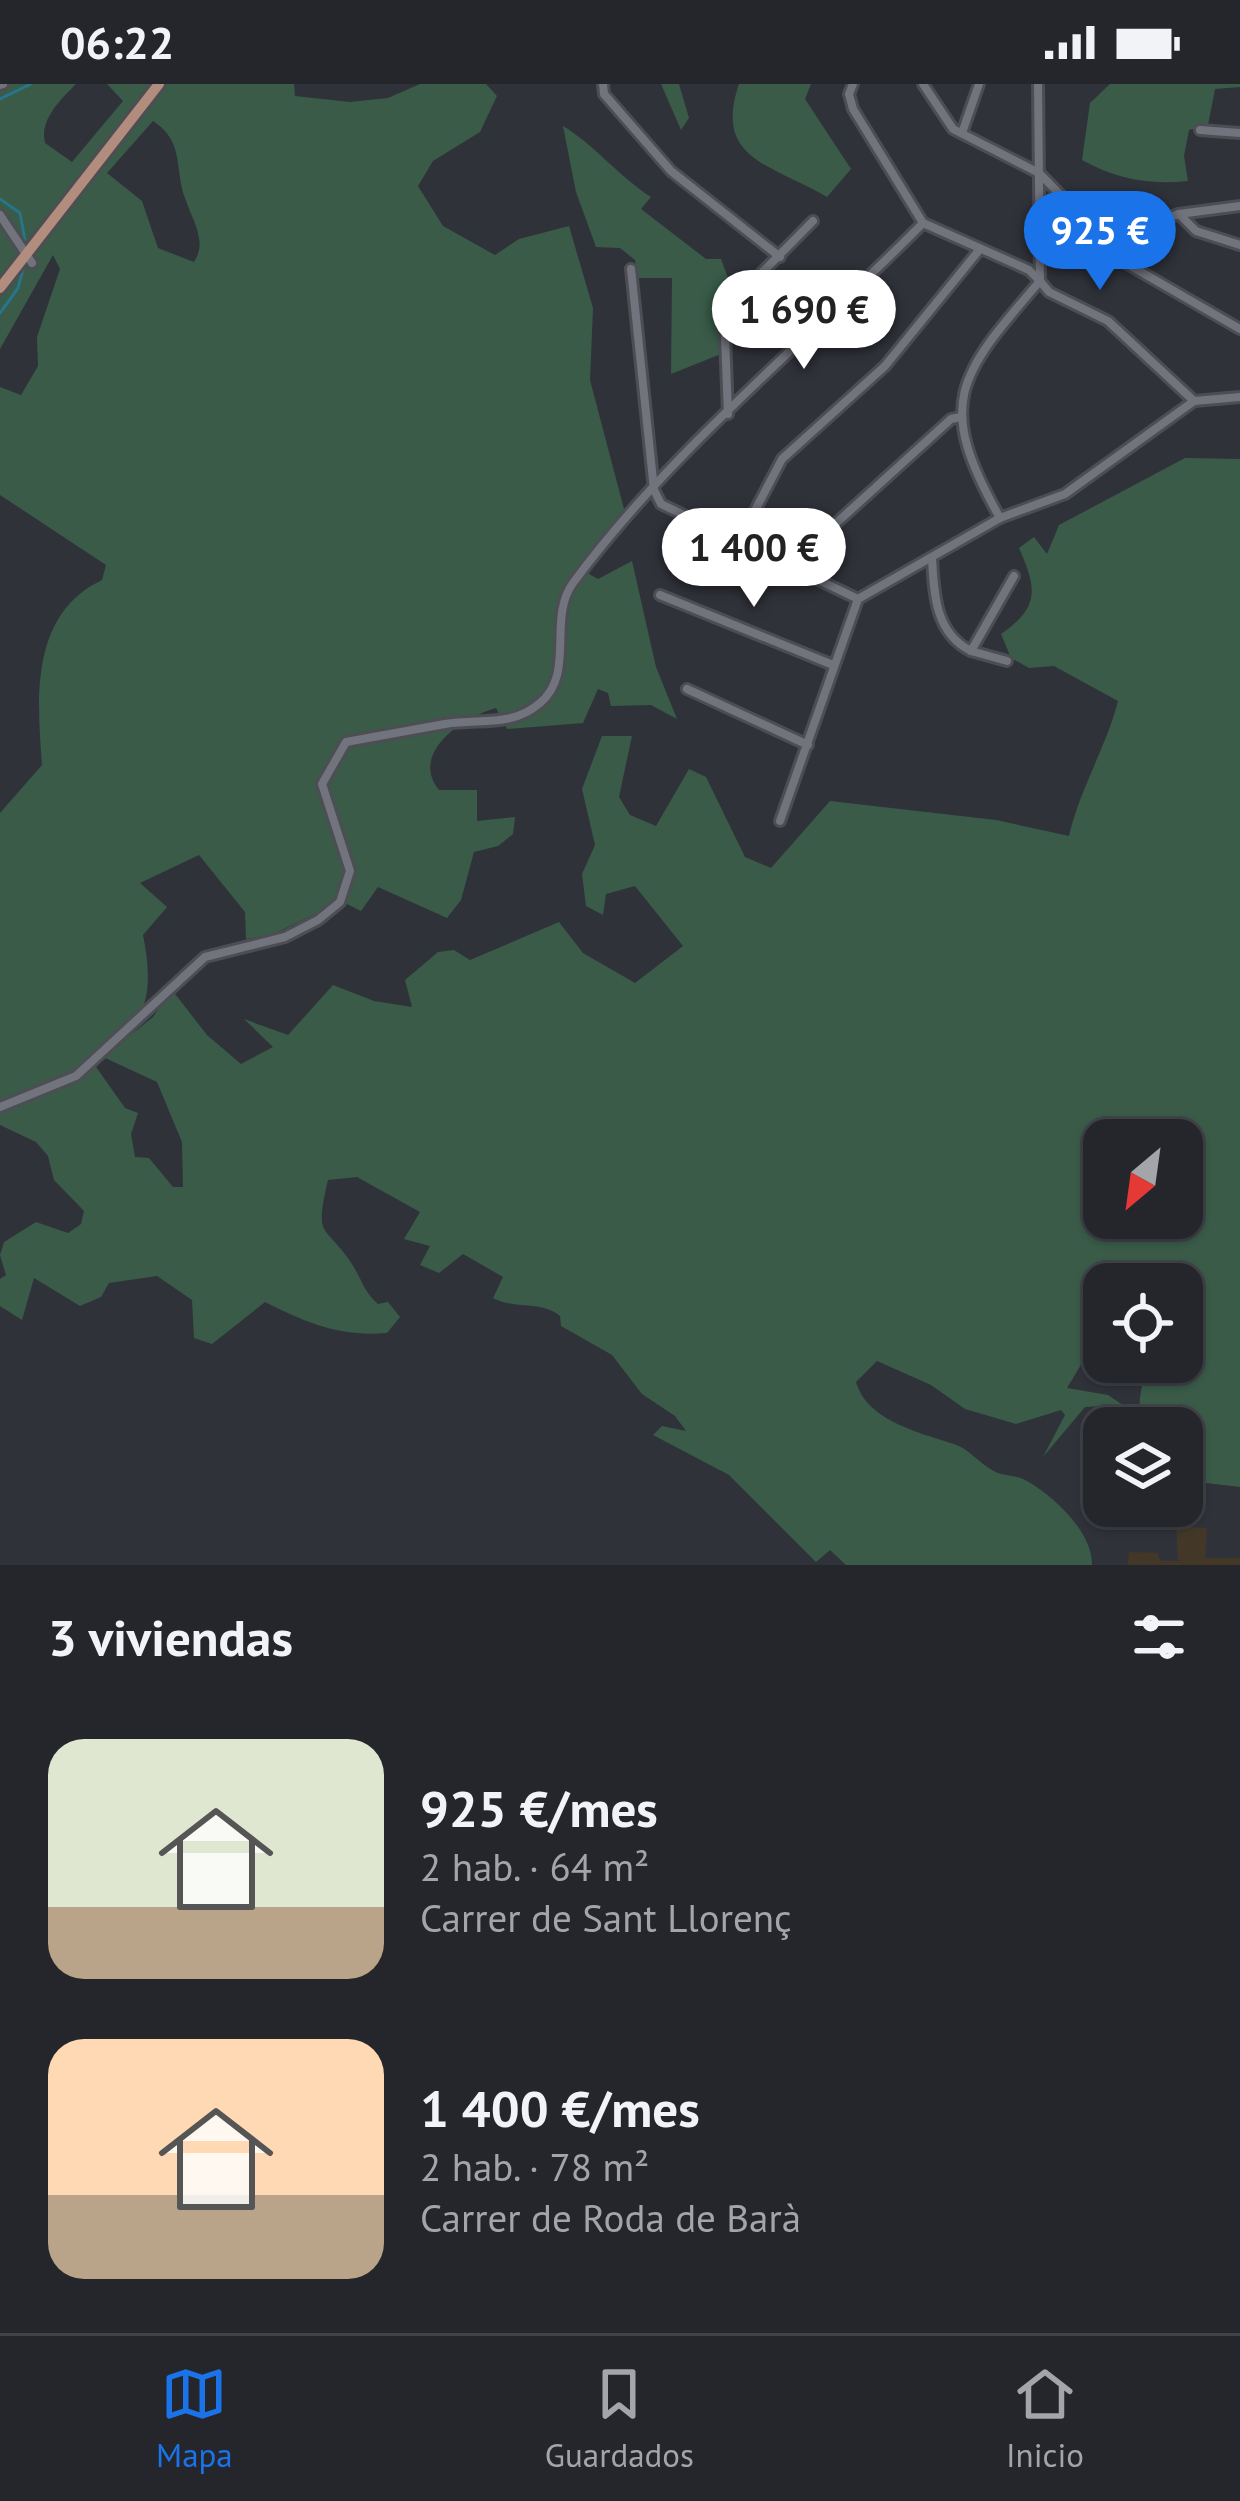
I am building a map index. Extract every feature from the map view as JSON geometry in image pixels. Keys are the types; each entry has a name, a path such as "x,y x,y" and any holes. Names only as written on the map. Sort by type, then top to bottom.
{"main road":[{"path":"0,288 158,84"}],"street":[{"path":"603,84 604,94 671,171 780,257"},
{"path":"853,84 848,94 853,110 922,223 1029,270 1048,292 1108,321 1194,401"},
{"path":"923,84 962,134 1039,173 1129,265 1240,329"},
{"path":"962,134 979,84"},
{"path":"1000,518 969,464 960,400 986,349 1040,281 1042,84"},
{"path":"1200,130 1240,133"},
{"path":"1105,238 1179,214 1240,206"},
{"path":"1179,214 1196,231 1240,245"},
{"path":"0,215 11,224 24,262"},
{"path":"728,415 724,311 813,221"},
{"path":"0,1107 76,1076 205,957 285,937 333,909 350,871 322,784 346,742 455,723 496,722 537,706 557,679 564,599 654,490 922,223"},
{"path":"739,541 782,459 885,366 980,249"},
{"path":"631,268 654,490 668,509 858,598"},
{"path":"780,821 858,598 1000,518 1065,494 1194,401 1240,398"},
{"path":"790,565 951,418 961,417"},
{"path":"932,559 935,610 960,645 1007,661"},
{"path":"971,651 1014,576"},
{"path":"659,595 833,665"},
{"path":"687,689 808,745"}],"shaded area":[{"path":"1176,1527 1207,1528 1205,1558 1240,1558 1240,1565 1128,1565 1129,1552 1157,1553 1160,1560 1178,1561"}],"green space":[{"path":"0,84 76,84 53,110 44,134 45,143 72,162 123,101 107,84 294,84 295,96 350,102 388,98 420,84 486,84 497,96 480,132 433,161 418,186 443,226 495,255 519,239 569,226 593,308 590,380 624,509 578,568 598,579 632,561 656,667 677,719 651,705 611,706 608,693 598,689 583,723 507,729 496,708 469,719 444,738 431,763 431,776 439,790 477,790 477,821 515,817 513,834 498,846 474,852 461,900 447,918 378,887 361,911 341,901 274,934 246,939 245,912 199,855 140,883 167,907 143,935 147,989 137,1018 109,1046 74,1070 0,1100 0,813 42,765 40,686 50,636 79,595 102,580 106,565 0,495 0,387 21,395 38,366 37,337 60,269 53,255 0,349","holes":["153,121 174,147 197,230 194,262 158,248 142,201 107,173"]},
{"path":"661,84 679,84 689,118 681,130"},
{"path":"739,84 811,84 805,99 851,169 827,197 768,167 741,144 733,109"},
{"path":"1110,84 1240,87 1215,89 1208,125 1189,130 1184,156 1188,181 1160,182 1120,176 1082,160 1090,103"},
{"path":"563,126 651,197 641,209 706,259 721,259 734,294 721,309 721,354 671,374 672,278 638,278 635,260 620,248 596,247 576,192"},
{"path":"1185,458 1240,459 1240,1487 1203,1483 1203,1407 1140,1407 1142,1383 1203,1383 1203,1263 1083,1263 1083,1361 1067,1388 1108,1395 1123,1405 1083,1407 1043,1457 1065,1415 1061,1410 1016,1424 965,1409 931,1385 877,1361 856,1382 871,1407 883,1416 959,1446 992,1470 1023,1479 1049,1496 1079,1528 1092,1565 846,1565 830,1550 816,1562 729,1475 653,1435 662,1426 686,1431 675,1416 642,1394 612,1355 561,1326 560,1316 553,1311 493,1298 503,1277 463,1254 439,1273 420,1265 430,1246 404,1239 420,1212 357,1177 328,1180 322,1222 369,1295 378,1304 388,1302 400,1317 387,1333 324,1327 265,1302 212,1344 194,1338 192,1300 157,1276 109,1283 101,1297 80,1306 34,1278 22,1320 0,1306 0,1279 6,1275 0,1255 4,1242 36,1222 68,1233 81,1224 84,1211 54,1180 48,1156 36,1142 0,1125 0,1106 40,1097 94,1064 125,1108 138,1113 131,1134 135,1157 149,1158 173,1187 183,1187 182,1142 157,1082 103,1057 153,1017 172,990 207,1035 241,1064 273,1047 244,1019 288,1035 333,985 374,1001 412,1007 405,980 438,952 454,950 470,960 559,922 583,953 635,983 683,946 635,886 606,894 603,915 586,906 582,874 595,845 582,789 602,736 632,736 619,797 630,815 656,826 689,769 706,777 745,857 771,868 830,801 996,820 1069,836 1118,701 1054,666 1029,668 1011,658 1001,634 1023,615 1031,596 1019,548 1034,537 1047,554 1059,525"}],"waterway":[{"path":"0,99 31,84"},
{"path":"0,199 20,213 26,246"},
{"path":"0,313 18,288 25,262"}]}
